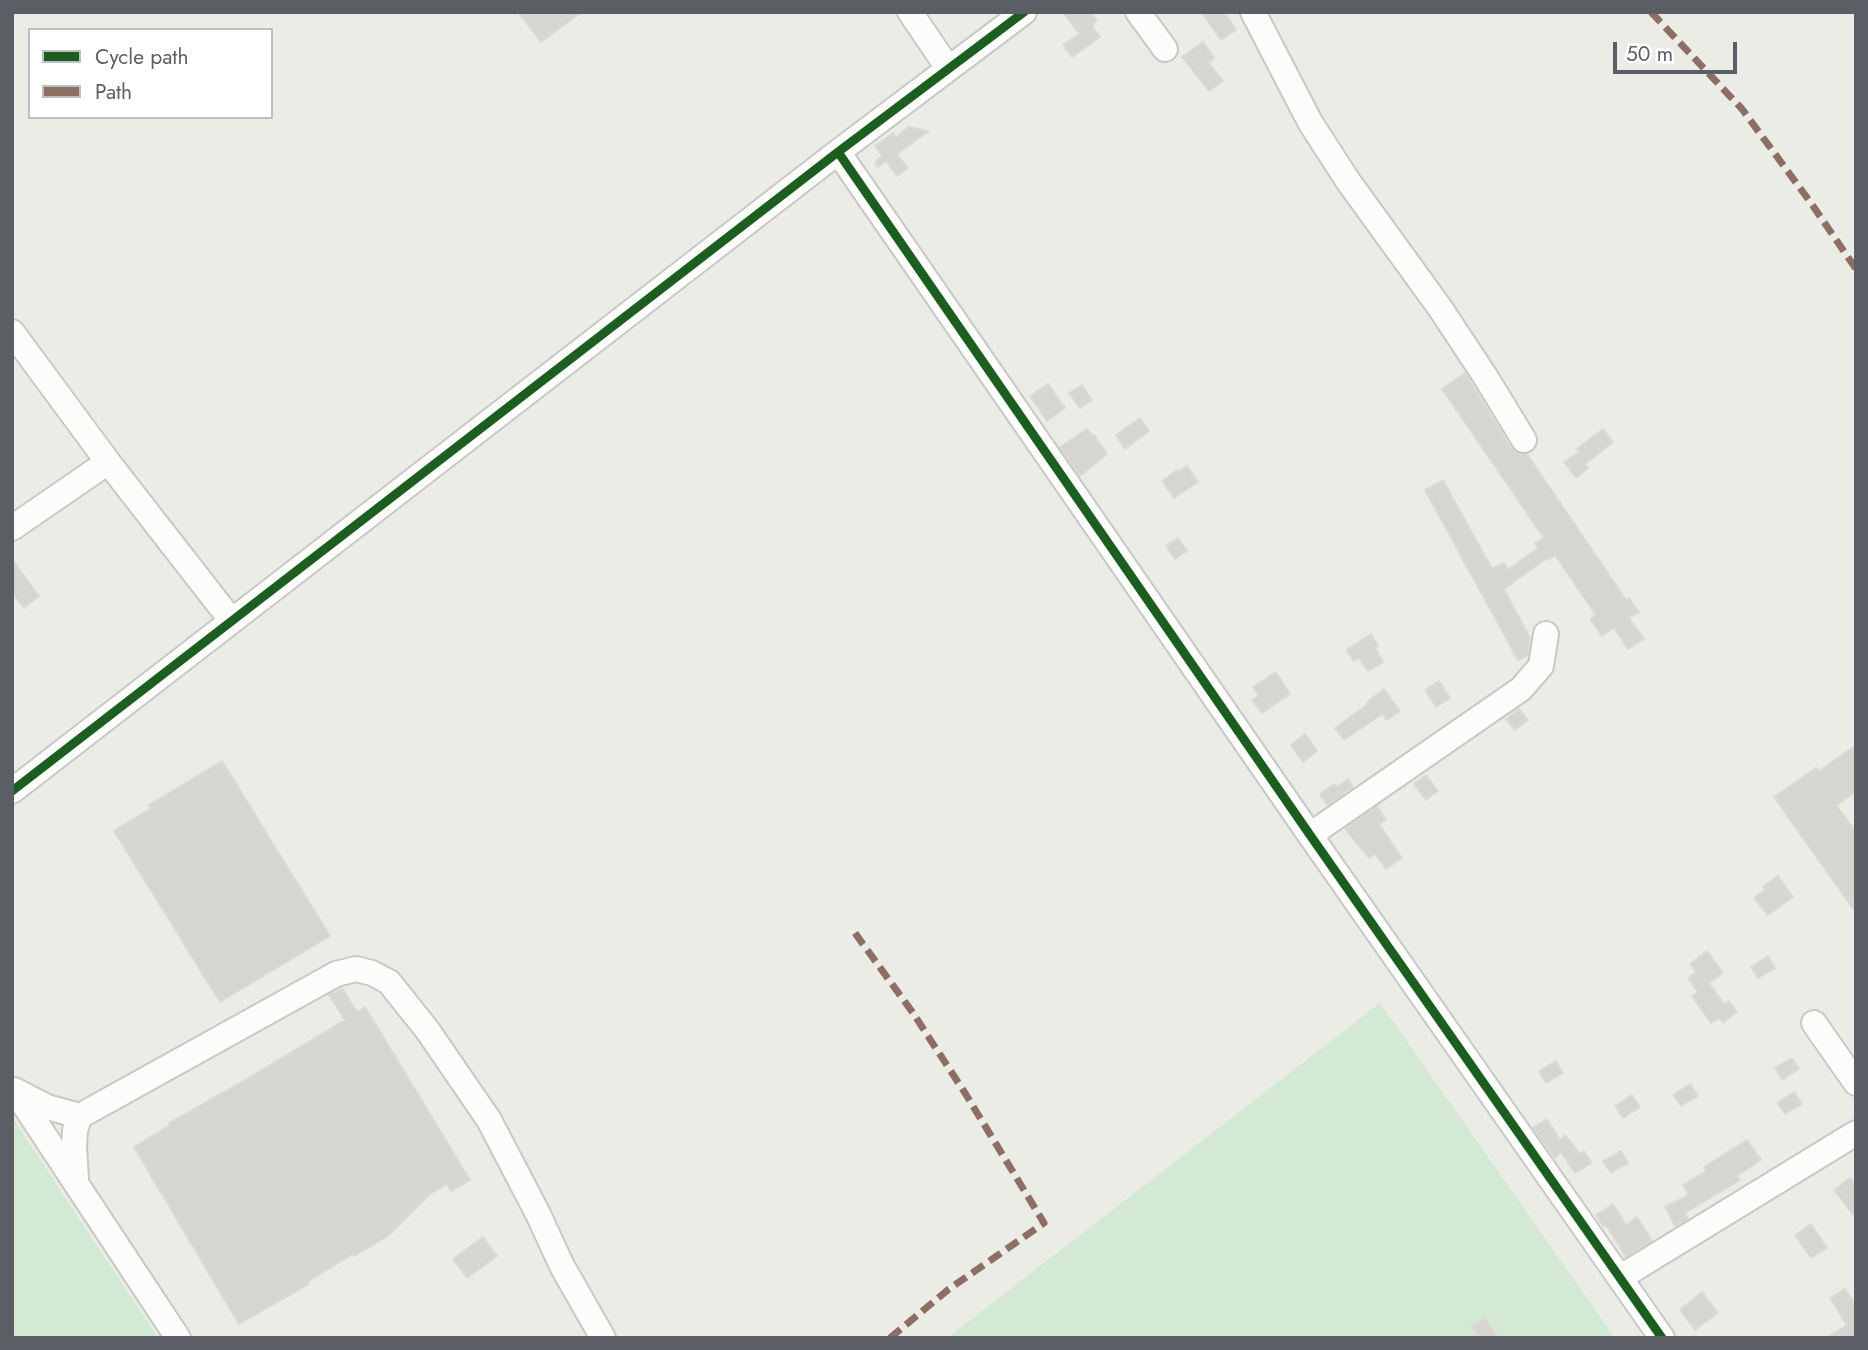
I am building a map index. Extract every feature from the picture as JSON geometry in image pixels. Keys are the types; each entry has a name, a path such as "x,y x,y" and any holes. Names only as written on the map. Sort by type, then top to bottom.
{"street":[{"path":"910,12 948,68"},
{"path":"12,791 838,152 1024,12"},
{"path":"1138,12 1165,49"},
{"path":"1253,12 1316,132 1453,327 1524,440"},
{"path":"838,152 1662,1338"},
{"path":"12,331 108,462 231,620"},
{"path":"12,528 108,462"},
{"path":"1310,835 1521,689 1541,666 1546,634"},
{"path":"76,1184 74,1146 75,1130 80,1116 336,974 356,969 372,973 389,982 429,1031 489,1120 562,1266 603,1338"},
{"path":"1814,1023 1856,1083"},
{"path":"13,1089 47,1107 80,1116"},
{"path":"13,1089 178,1338"},
{"path":"1621,1277 1856,1133"}],"green space":[{"path":"1380,1003 1615,1338 947,1338"},
{"path":"12,1117 158,1338 12,1338"}],"building":[{"path":"518,12 582,12 541,42"},
{"path":"1063,12 1091,12 1097,21 1093,27 1100,37 1072,57 1063,45 1079,34"},
{"path":"1201,12 1224,12 1236,30 1221,40"},
{"path":"1203,42 1214,58 1209,63 1223,81 1209,91 1182,57"},
{"path":"908,127 929,131 897,154 908,168 897,176 886,161 878,167 875,163 882,155 875,146 893,133 896,138"},
{"path":"1465,373 1511,448 1518,453 1527,454 1626,600 1629,598 1639,612 1629,618 1644,639 1628,649 1614,628 1602,636 1590,619 1596,615 1555,555 1504,589 1530,638 1528,655 1518,660 1425,490 1443,480 1492,569 1504,563 1508,570 1538,548 1535,543 1544,538 1442,389"},
{"path":"1048,384 1065,408 1047,421 1030,396"},
{"path":"1082,385 1092,400 1080,408 1069,393"},
{"path":"1140,418 1149,431 1125,449 1116,435"},
{"path":"1087,429 1107,454 1080,476 1060,447"},
{"path":"1603,429 1613,442 1585,464 1588,468 1576,478 1564,462"},
{"path":"1187,466 1198,482 1174,498 1162,481"},
{"path":"1178,538 1187,551 1175,559 1166,546"},
{"path":"12,559 39,596 24,608 12,593"},
{"path":"1371,634 1383,662 1368,671 1359,658 1354,661 1346,650"},
{"path":"1276,672 1290,694 1262,713 1252,700 1259,696 1253,687"},
{"path":"1439,681 1450,698 1436,707 1425,690"},
{"path":"1384,689 1400,711 1387,720 1382,714 1344,740 1335,728"},
{"path":"1519,709 1528,720 1515,730 1506,719"},
{"path":"1305,734 1317,751 1303,762 1291,745"},
{"path":"1856,745 1856,792 1836,805 1856,832 1856,913 1774,797 1816,768 1819,771"},
{"path":"222,761 330,936 220,1002 114,831 151,808 149,805"},
{"path":"1426,775 1438,791 1426,800 1414,784"},
{"path":"1348,779 1353,787 1327,805 1320,794 1334,784 1337,787"},
{"path":"1377,806 1386,820 1379,824 1402,858 1386,869 1375,854 1369,858 1345,829"},
{"path":"1778,876 1793,897 1768,915 1754,898"},
{"path":"1707,951 1723,973 1709,983 1724,1004 1729,1001 1737,1012 1723,1023 1719,1018 1711,1023 1692,996 1698,992 1688,978 1696,972 1690,964"},
{"path":"1768,956 1775,968 1758,978 1751,967"},
{"path":"342,988 357,1012 365,1007 470,1180 451,1191 447,1184 430,1194 388,1236 354,1256 353,1254 307,1282 309,1284 239,1324 134,1147 170,1125 169,1123 345,1020 329,995"},
{"path":"1792,1058 1799,1069 1782,1080 1775,1068"},
{"path":"1556,1061 1563,1073 1546,1083 1539,1071"},
{"path":"1690,1084 1698,1096 1681,1106 1673,1095"},
{"path":"1794,1092 1802,1104 1785,1114 1777,1103"},
{"path":"1632,1095 1640,1107 1623,1118 1615,1106"},
{"path":"1547,1119 1560,1140 1565,1135 1580,1154 1584,1151 1592,1163 1575,1173 1561,1152 1555,1158 1533,1128"},
{"path":"1747,1140 1761,1160 1737,1176 1740,1180 1685,1213 1688,1219 1675,1226 1665,1207 1689,1195 1683,1185 1706,1171 1704,1167"},
{"path":"1621,1151 1628,1163 1611,1173 1603,1161"},
{"path":"1850,1178 1856,1185 1856,1219 1834,1190"},
{"path":"1613,1204 1626,1225 1637,1217 1652,1241 1626,1257 1606,1225 1604,1227 1596,1215"},
{"path":"1811,1224 1827,1248 1811,1258 1795,1235"},
{"path":"483,1237 497,1256 467,1278 453,1259"},
{"path":"1845,1289 1856,1305 1856,1338 1826,1338 1847,1325 1830,1298"},
{"path":"1702,1292 1718,1313 1695,1330 1680,1310"},
{"path":"1485,1318 1498,1338 1479,1338 1471,1326"}],"marked path":[{"path":"1651,12 1742,109 1856,269"},
{"path":"855,933 913,1013 1044,1223 949,1289 890,1338"}],"cycle path":[{"path":"12,791 838,152 1024,12"},
{"path":"838,152 1662,1338"}]}
